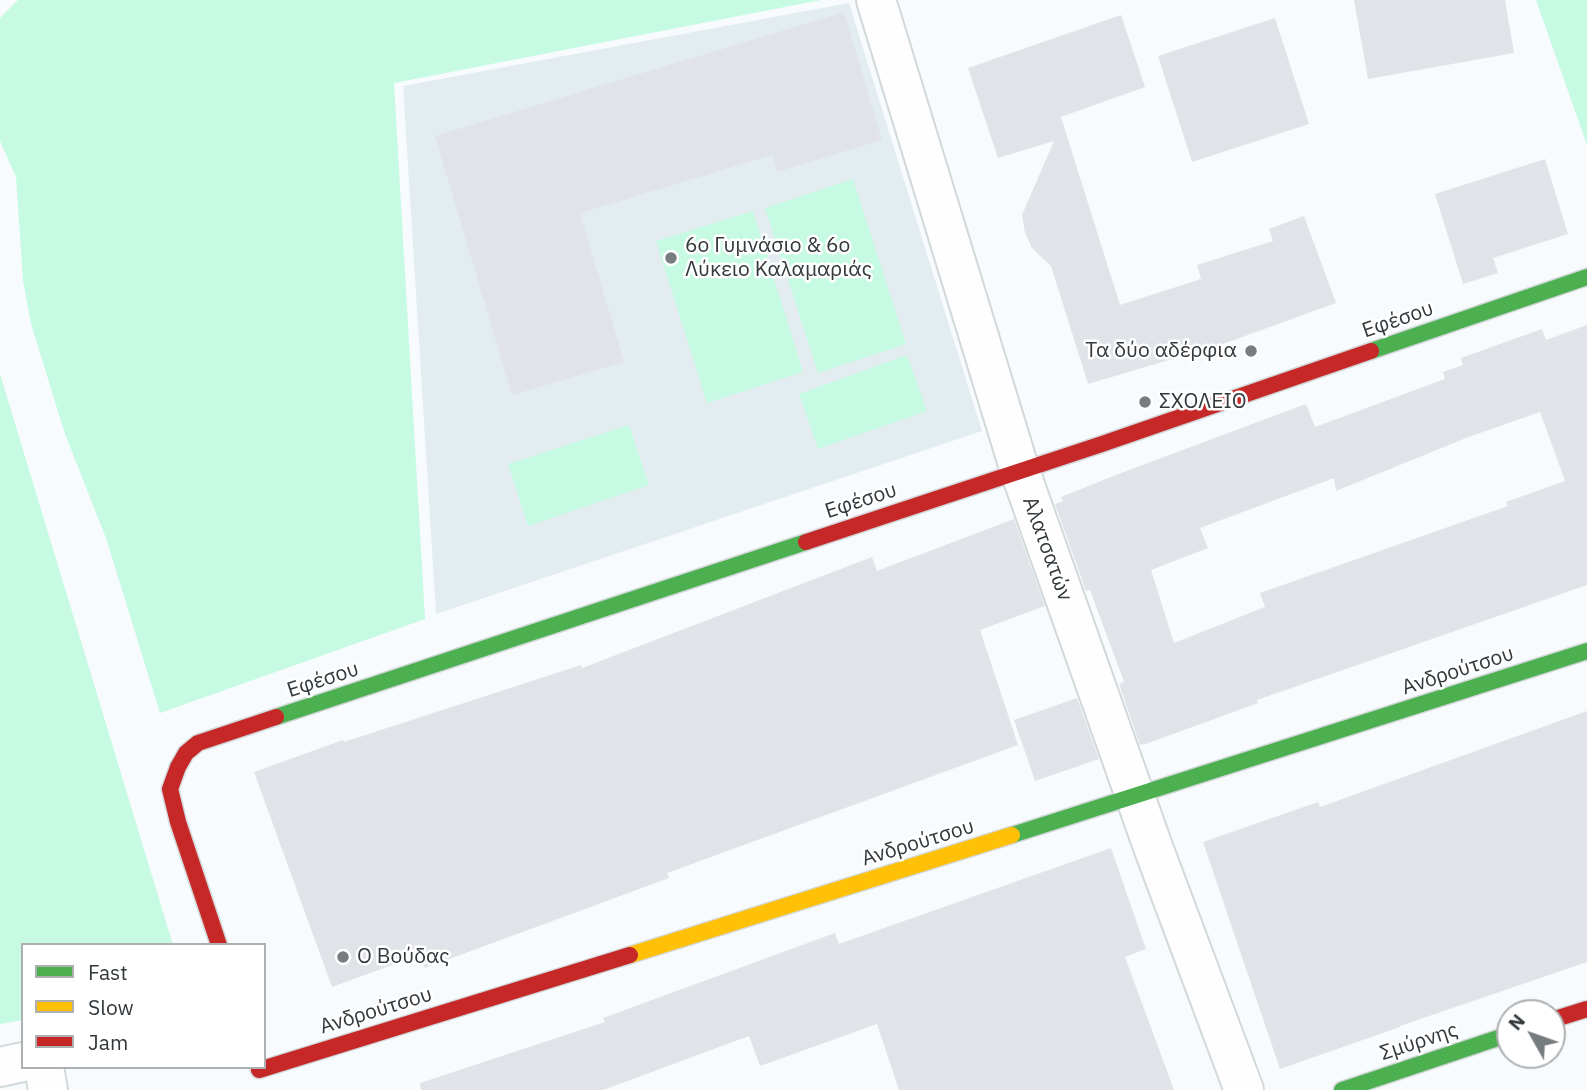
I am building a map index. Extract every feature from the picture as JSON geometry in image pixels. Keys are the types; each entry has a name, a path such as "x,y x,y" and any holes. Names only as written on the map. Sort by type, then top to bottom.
{"street":[{"name":"Αλατσατών","path":"876,0 1020,471 1244,1090"},
{"name":"Εφέσου","path":"218,943 178,822 170,789 186,753 198,743 1102,444 1587,277"},
{"name":"Ανδρούτσου","path":"260,1072 1136,797 1587,651"},
{"path":"1566,1016 1587,1009"},
{"name":"Σμύρνης","path":"1342,1090 1496,1039"},
{"path":"0,1067 21,1062"},
{"path":"44,1069 48,1090"}],"shaded area":[{"name":"6ο Γυμνάσιο & 6ο Λύκειο Καλαμαριάς","path":"849,3 982,431 436,614 403,86"}],"green space":[{"path":"18,0 821,0 394,83 425,619 160,713 106,538 65,434 31,324 23,280 16,177 0,141 0,18"},
{"path":"1536,0 1587,0 1587,145"},
{"path":"853,179 906,344 818,373 765,208"},
{"path":"753,211 803,372 707,403 656,241"},
{"path":"907,355 927,411 818,449 799,394"},
{"path":"0,374 172,943 21,943 21,1020 0,1024"},
{"path":"629,425 649,485 528,526 508,464"}],"building":[{"path":"1354,0 1505,0 1514,53 1368,79"},
{"path":"844,12 882,140 777,172 772,155 580,213 624,362 512,395 435,136"},
{"path":"1121,15 1145,87 1061,117 1120,305 1201,279 1197,265 1273,241 1269,229 1304,216 1336,303 1223,344 1088,384 1051,266 1032,248 1025,233 1022,215 1054,141 998,158 968,68"},
{"path":"1275,18 1309,124 1192,162 1158,56"},
{"path":"1545,159 1568,234 1493,258 1498,273 1463,284 1435,194"},
{"path":"1587,325 1587,585 1257,700 1258,703 1140,745 1119,684 1124,682 1090,590 1086,591 1055,504 1063,501 1061,497 1306,404 1315,427 1445,379 1443,372 1463,365 1461,358 1542,329 1546,340","holes":["1540,412 1565,481 1506,502 1508,506 1260,593 1265,607 1174,643 1151,570 1208,548 1200,528 1334,478 1336,491 1466,438"]},
{"path":"1014,519 1045,606 980,630 1018,745 667,873 669,878 425,968 420,955 332,987 254,772 343,740 344,742 581,665 582,668 872,557 877,571"},
{"path":"1077,698 1099,759 1035,781 1014,720"},
{"path":"1587,711 1587,962 1280,1069 1203,842 1318,802 1320,807"},
{"path":"1111,848 1146,949 1125,957 1174,1090 899,1090 877,1024 760,1066 749,1036 603,1090 421,1090 420,1083 605,1022 603,1018 835,933 839,944"}],"traffic: fast":[{"path":"1371,351 1587,277"},
{"path":"276,717 806,542"},
{"path":"1012,835 1587,651"},
{"path":"1342,1090 1496,1039"}],"traffic: slow":[{"path":"630,955 1012,835"}],"traffic: jam":[{"path":"806,542 1371,351"},
{"path":"218,943 178,822 170,789 186,753 198,743 276,717"},
{"path":"266,1068 630,955"},
{"path":"1566,1016 1587,1009"}],"place":[{"name":"6ο Γυμνάσιο & 6ο Λύκειο Καλαμαριάς","path":"671,258"},
{"name":"Τα δύο αδέρφια","path":"1251,351"},
{"name":"ΣΧΟΛΕΙΟ","path":"1145,402"},
{"name":"Ο Βούδας","path":"343,957"}]}
